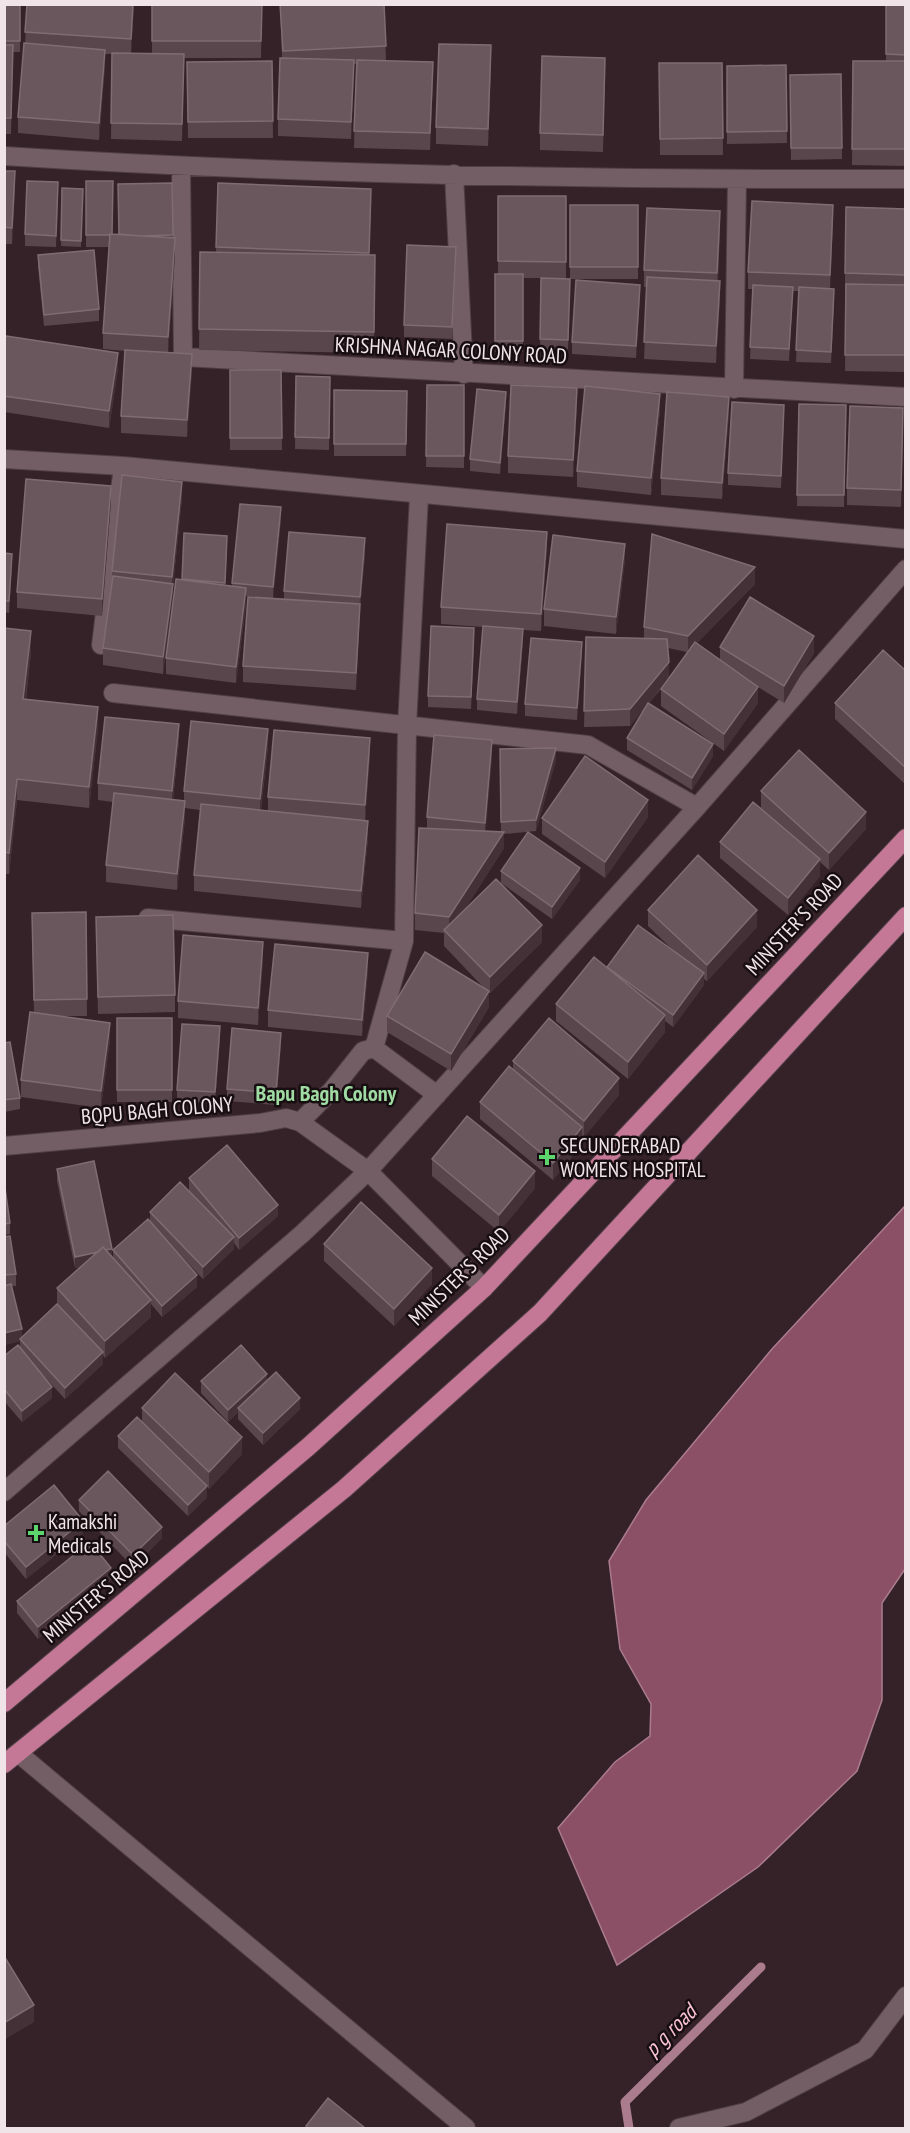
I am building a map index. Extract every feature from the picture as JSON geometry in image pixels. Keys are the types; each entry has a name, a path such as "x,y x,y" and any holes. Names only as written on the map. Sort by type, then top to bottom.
{"main road":[{"name":"MINISTER'S ROAD","path":"4,1703 308,1447 484,1288 906,838"},
{"path":"11,1758 344,1489 540,1313 906,916"}],"street":[{"path":"4,156 181,167 454,174 737,180 906,179"},
{"name":"KRISHNA NAGAR COLONY ROAD","path":"181,167 183,357 906,397"},
{"path":"454,174 464,374"},
{"path":"734,388 737,180"},
{"path":"4,459 123,466 419,496 906,540"},
{"path":"101,645 123,466"},
{"path":"374,1048 404,941 407,726 419,496"},
{"path":"4,1492 303,1233 368,1171 697,807 906,569"},
{"path":"113,693 588,745 697,807"},
{"path":"128,917 404,941"},
{"path":"374,1048 437,1095"},
{"path":"374,1048 363,1051 332,1090 300,1122 368,1171 484,1288"},
{"name":"BQPU BAGH COLONY","path":"4,1146 260,1123 286,1118 300,1122"},
{"path":"11,1758 466,2128"},
{"path":"680,2128 746,2112 865,2050 906,1996"}],"shaded area":[{"path":"905,1206 905,1569 882,1603 882,1700 857,1771 758,1867 617,1965 558,1828 615,1762 650,1736 651,1704 620,1649 609,1561 646,1500 772,1349"}],"building":[{"path":"4,4 20,4 20,41 4,41"},
{"path":"27,4 133,4 131,39 25,32"},
{"path":"152,4 262,4 261,41 152,41"},
{"path":"280,4 384,4 386,46 283,51"},
{"path":"886,4 906,4 906,55 886,54"},
{"path":"24,43 105,50 99,123 18,117"},
{"path":"439,44 491,45 488,129 436,127"},
{"path":"4,45 13,45 11,118 4,118"},
{"path":"112,53 184,54 182,124 111,123"},
{"path":"542,56 605,58 603,135 540,133"},
{"path":"280,58 354,60 351,122 278,119"},
{"path":"357,60 433,62 430,133 354,131"},
{"path":"272,61 273,121 188,122 187,62"},
{"path":"853,61 906,61 906,149 852,149"},
{"path":"659,63 722,63 723,138 660,139"},
{"path":"786,65 787,131 727,132 727,66"},
{"path":"841,74 842,148 791,148 790,75"},
{"path":"4,171 15,171 12,228 4,227"},
{"path":"27,181 58,182 56,236 25,234"},
{"path":"86,181 113,181 112,234 110,235 86,235"},
{"path":"172,183 173,235 119,234 118,184"},
{"path":"218,183 371,189 369,253 216,247"},
{"path":"62,188 83,189 81,241 61,240"},
{"path":"498,196 566,196 566,262 498,261"},
{"path":"752,201 833,205 830,275 748,272"},
{"path":"570,205 638,205 638,267 570,267"},
{"path":"846,207 906,209 906,275 845,273"},
{"path":"647,208 720,211 717,273 644,270"},
{"path":"110,234 175,238 168,337 103,333"},
{"path":"407,245 456,247 452,327 404,325"},
{"path":"94,250 99,309 44,315 38,255"},
{"path":"200,252 375,255 374,332 199,329"},
{"path":"495,274 523,274 523,341 495,341"},
{"path":"647,277 720,281 716,346 644,342"},
{"path":"541,278 570,279 568,340 540,339"},
{"path":"576,280 640,285 636,346 572,342"},
{"path":"846,284 906,285 906,355 845,355"},
{"path":"753,285 793,287 789,349 750,347"},
{"path":"799,287 834,289 831,352 796,350"},
{"path":"6,336 118,353 109,411 4,396"},
{"path":"125,350 192,354 187,420 121,416"},
{"path":"230,370 281,370 282,438 230,438"},
{"path":"296,376 330,377 329,438 295,437"},
{"path":"427,385 464,385 464,456 426,456"},
{"path":"511,385 577,388 573,460 508,456"},
{"path":"585,386 660,394 651,478 577,471"},
{"path":"477,389 506,392 500,463 470,459"},
{"path":"334,390 407,391 406,444 334,444"},
{"path":"667,392 729,397 722,483 661,478"},
{"path":"732,402 784,405 781,476 728,473"},
{"path":"799,404 846,405 844,495 797,495"},
{"path":"850,406 903,408 901,490 847,488"},
{"path":"122,475 182,482 172,577 112,571"},
{"path":"26,479 111,486 102,599 17,592"},
{"path":"240,504 281,507 273,587 232,583"},
{"path":"447,524 547,532 541,614 441,607"},
{"path":"289,532 365,538 360,597 284,591"},
{"path":"184,533 227,536 225,583 182,579"},
{"path":"652,534 755,567 688,636 644,627"},
{"path":"553,535 625,544 616,617 544,609"},
{"path":"4,553 12,554 9,601 4,601"},
{"path":"113,576 173,584 163,657 103,648"},
{"path":"176,579 246,588 236,667 166,658"},
{"path":"248,597 360,604 356,673 243,666"},
{"path":"750,597 814,636 784,686 720,647"},
{"path":"431,626 474,628 471,697 428,696"},
{"path":"483,626 523,629 517,702 477,699"},
{"path":"4,628 31,631 23,699 98,707 89,787 17,779 9,853 4,852"},
{"path":"586,637 667,639 669,662 630,709 584,711"},
{"path":"531,638 582,642 577,708 525,704"},
{"path":"695,642 758,687 724,734 661,689"},
{"path":"883,650 906,671 906,768 835,703"},
{"path":"648,703 713,744 692,778 627,738"},
{"path":"105,717 179,724 172,791 98,783"},
{"path":"191,721 268,729 260,799 184,791"},
{"path":"274,730 370,738 365,805 268,797"},
{"path":"434,735 492,740 485,823 427,817"},
{"path":"556,748 536,820 501,822 500,749"},
{"path":"799,750 866,812 829,853 761,791"},
{"path":"585,756 648,800 605,862 542,818"},
{"path":"114,793 185,801 177,874 106,865"},
{"path":"753,802 820,859 788,898 720,842"},
{"path":"201,804 368,821 361,891 194,875"},
{"path":"419,828 504,832 449,917 415,913"},
{"path":"528,832 580,868 552,907 501,871"},
{"path":"698,855 757,910 707,965 648,910"},
{"path":"496,879 542,925 490,977 444,930"},
{"path":"86,912 87,999 34,1000 32,913"},
{"path":"173,915 175,995 98,997 96,917"},
{"path":"638,925 704,973 673,1015 607,967"},
{"path":"183,935 263,942 258,1008 178,1001"},
{"path":"275,944 368,953 362,1020 268,1010"},
{"path":"425,952 489,991 451,1054 387,1016"},
{"path":"594,957 665,1015 628,1062 556,1004"},
{"path":"30,1012 110,1023 101,1091 21,1080"},
{"path":"117,1018 172,1018 172,1090 117,1090"},
{"path":"549,1018 619,1078 584,1121 513,1061"},
{"path":"182,1024 220,1026 215,1092 177,1090"},
{"path":"232,1028 281,1033 276,1093 227,1089"},
{"path":"10,1042 20,1098 4,1100 4,1043"},
{"path":"509,1066 582,1127 553,1163 480,1102"},
{"path":"467,1116 535,1171 499,1215 432,1159"},
{"path":"227,1145 278,1205 239,1238 189,1178"},
{"path":"94,1161 112,1249 106,1250 103,1247 98,1252 75,1257 57,1169"},
{"path":"4,1181 10,1223 4,1224"},
{"path":"180,1182 234,1237 203,1267 150,1212"},
{"path":"361,1202 432,1268 394,1309 324,1244"},
{"path":"148,1219 197,1275 162,1306 113,1250"},
{"path":"10,1236 16,1274 4,1275 4,1237"},
{"path":"103,1247 151,1300 105,1341 57,1288"},
{"path":"11,1284 22,1329 4,1333 4,1286"},
{"path":"57,1304 103,1352 65,1388 20,1339"},
{"path":"18,1345 52,1387 22,1411 4,1389 4,1356"},
{"path":"241,1345 267,1374 228,1410 201,1381"},
{"path":"276,1372 300,1398 263,1433 238,1408"},
{"path":"175,1373 242,1437 209,1472 142,1408"},
{"path":"137,1417 207,1486 188,1505 118,1436"},
{"path":"108,1471 162,1527 133,1555 79,1500"},
{"path":"54,1485 83,1521 26,1567 4,1541 4,1526"},
{"path":"90,1542 111,1568 38,1627 17,1601"},
{"path":"4,1956 34,2005 4,2023"},
{"path":"328,2098 365,2128 308,2128 306,2126"}],"waterway":[{"name":"p g road","path":"629,2128 625,2102 761,1967"}],"place":[{"name":"SECUNDERABAD WOMENS HOSPITAL","path":"547,1157"},
{"name":"Kamakshi Medicals","path":"36,1533"}],"district":[{"name":"Bapu Bagh Colony","path":"326,1093"}]}
